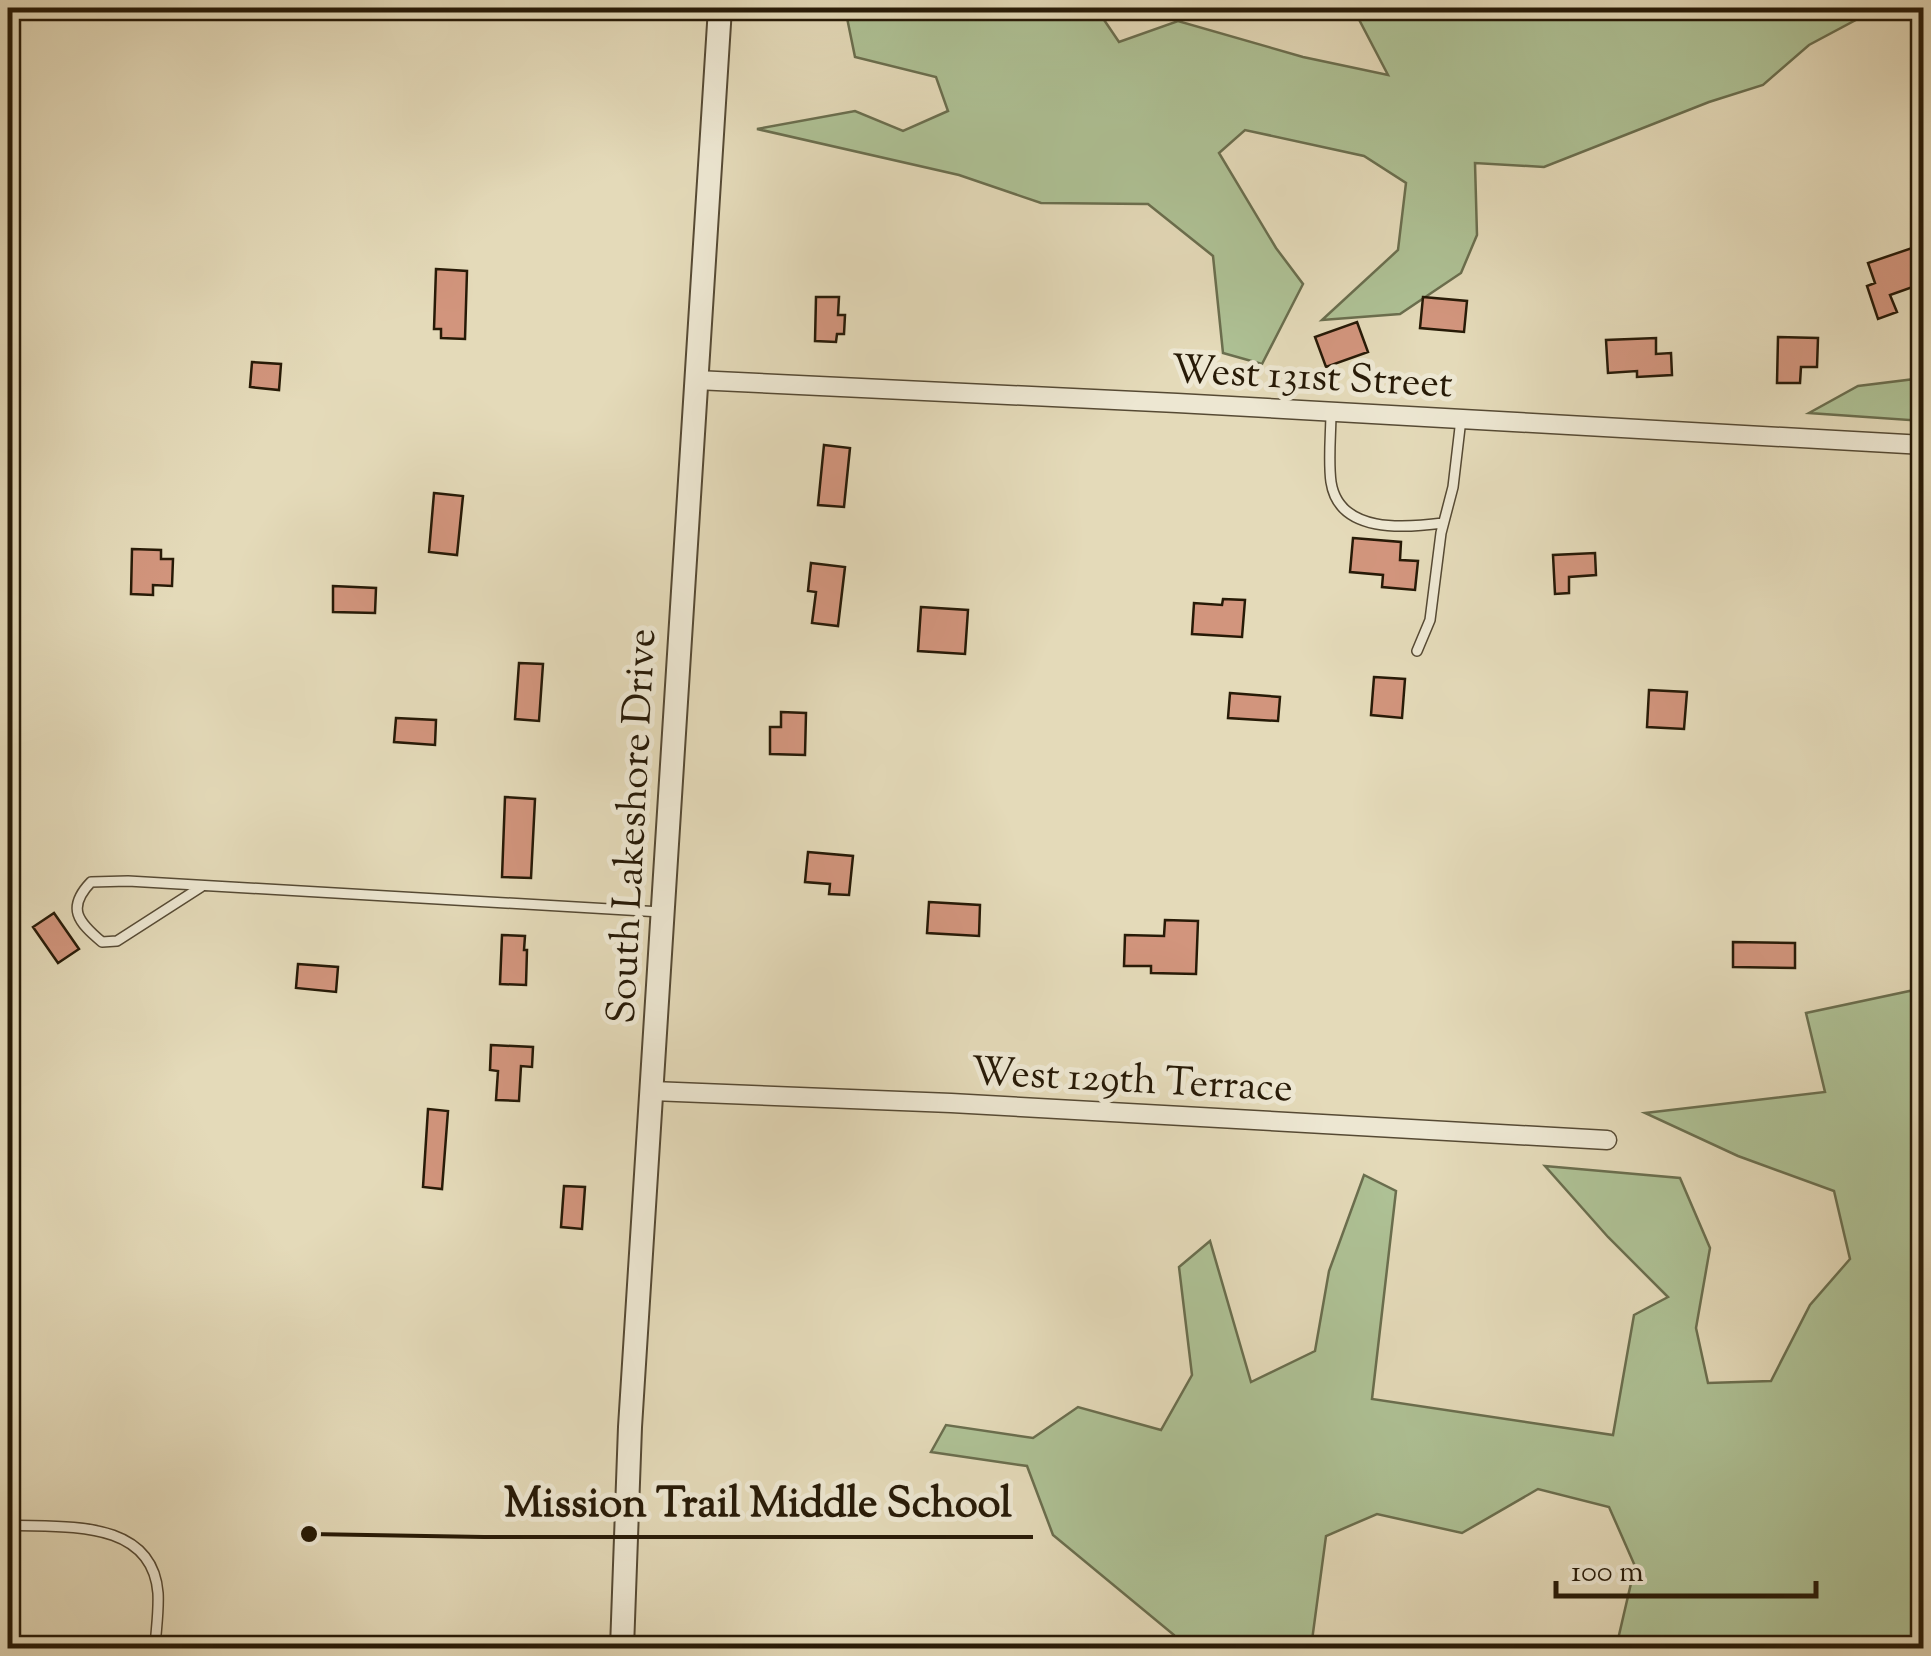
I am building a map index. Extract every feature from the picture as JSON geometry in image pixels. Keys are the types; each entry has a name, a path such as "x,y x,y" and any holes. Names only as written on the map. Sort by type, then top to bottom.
{"street":[{"name":"South Lakeshore Drive","path":"622,1648 630,1427 720,8"},
{"name":"West 131st Street","path":"696,380 1924,445"},
{"name":"West 129th Terrace","path":"652,1091 951,1103 1607,1140"}],"lane":[{"path":"1331,411 1331,485 1342,506 1360,520 1385,526 1443,523"},
{"path":"1416,651 1430,620 1461,419"},
{"path":"201,886 117,941 102,942 83,926 76,910 79,895 91,882 128,881 661,912"},
{"path":"8,1525 103,1530 136,1549 147,1562 157,1587 155,1648"}],"green space":[{"path":"845,8 1096,8 1119,42 1178,21 1303,57 1388,75 1353,8 1895,8 1869,13 1809,45 1763,85 1709,102 1544,167 1475,163 1477,235 1461,273 1400,314 1322,320 1398,250 1406,183 1364,156 1245,130 1219,153 1276,248 1303,284 1262,364 1223,353 1213,256 1148,204 1041,203 959,175 757,129 855,111 903,131 948,111 936,77 855,57"},
{"path":"1923,378 1923,421 1809,413 1858,386"},
{"path":"1923,984 1923,1648 1616,1648 1635,1566 1609,1507 1538,1489 1462,1533 1377,1514 1326,1536 1311,1648 1180,1648 1174,1635 1053,1535 1027,1466 931,1452 946,1425 1033,1438 1078,1407 1161,1430 1192,1375 1179,1267 1210,1241 1251,1382 1315,1351 1329,1271 1364,1175 1396,1191 1372,1399 1613,1435 1634,1315 1668,1297 1545,1166 1680,1178 1710,1248 1696,1328 1708,1383 1771,1381 1810,1305 1850,1259 1834,1191 1738,1156 1645,1113 1825,1092 1806,1013 1914,990"}],"building":[{"path":"1912,248 1924,283 1890,295 1897,312 1878,319 1867,286 1875,283 1868,263"},
{"path":"436,269 467,271 465,339 441,338 441,329 434,329"},
{"path":"816,297 839,297 838,315 845,315 844,334 837,334 836,342 815,341"},
{"path":"1423,297 1467,301 1464,332 1420,328"},
{"path":"1357,322 1368,352 1326,367 1315,337"},
{"path":"1778,337 1818,338 1817,367 1801,367 1800,383 1777,383"},
{"path":"1656,338 1656,354 1671,353 1672,375 1637,377 1637,371 1608,373 1606,340"},
{"path":"252,362 281,364 279,390 250,387"},
{"path":"824,445 850,448 844,507 818,505"},
{"path":"434,493 463,496 457,555 429,552"},
{"path":"1353,538 1401,542 1400,560 1418,561 1415,590 1382,587 1383,575 1350,572"},
{"path":"132,549 161,550 161,559 173,559 172,586 153,585 153,595 131,594"},
{"path":"1595,553 1596,575 1569,577 1569,593 1555,594 1553,555"},
{"path":"811,563 845,567 838,626 812,623 816,592 808,591"},
{"path":"333,586 376,588 375,613 333,612"},
{"path":"1223,599 1245,600 1242,637 1192,634 1194,603 1222,605"},
{"path":"921,607 968,610 965,654 918,651"},
{"path":"519,663 543,664 539,721 515,719"},
{"path":"1374,677 1405,679 1402,718 1371,715"},
{"path":"1649,690 1687,692 1684,729 1647,727"},
{"path":"1230,693 1280,697 1278,721 1228,718"},
{"path":"781,712 806,713 805,755 770,754 770,727 781,727"},
{"path":"396,718 436,720 435,745 394,742"},
{"path":"505,797 535,799 531,878 502,877"},
{"path":"808,852 853,856 849,895 829,894 830,884 805,882"},
{"path":"929,902 980,905 979,936 927,933"},
{"path":"54,913 79,949 58,963 33,927"},
{"path":"1165,920 1198,921 1196,974 1151,973 1151,966 1124,966 1125,935 1164,936"},
{"path":"502,935 525,936 526,985 500,984"},
{"path":"1733,942 1795,943 1795,968 1733,967"},
{"path":"298,964 338,967 336,992 296,988"},
{"path":"491,1045 533,1047 532,1067 521,1066 519,1101 496,1100 498,1071 490,1070"},
{"path":"428,1109 448,1111 442,1189 423,1187"},
{"path":"564,1186 585,1187 582,1229 561,1227"}],"place":[{"name":"Mission Trail Middle School","path":"309,1534"}]}
